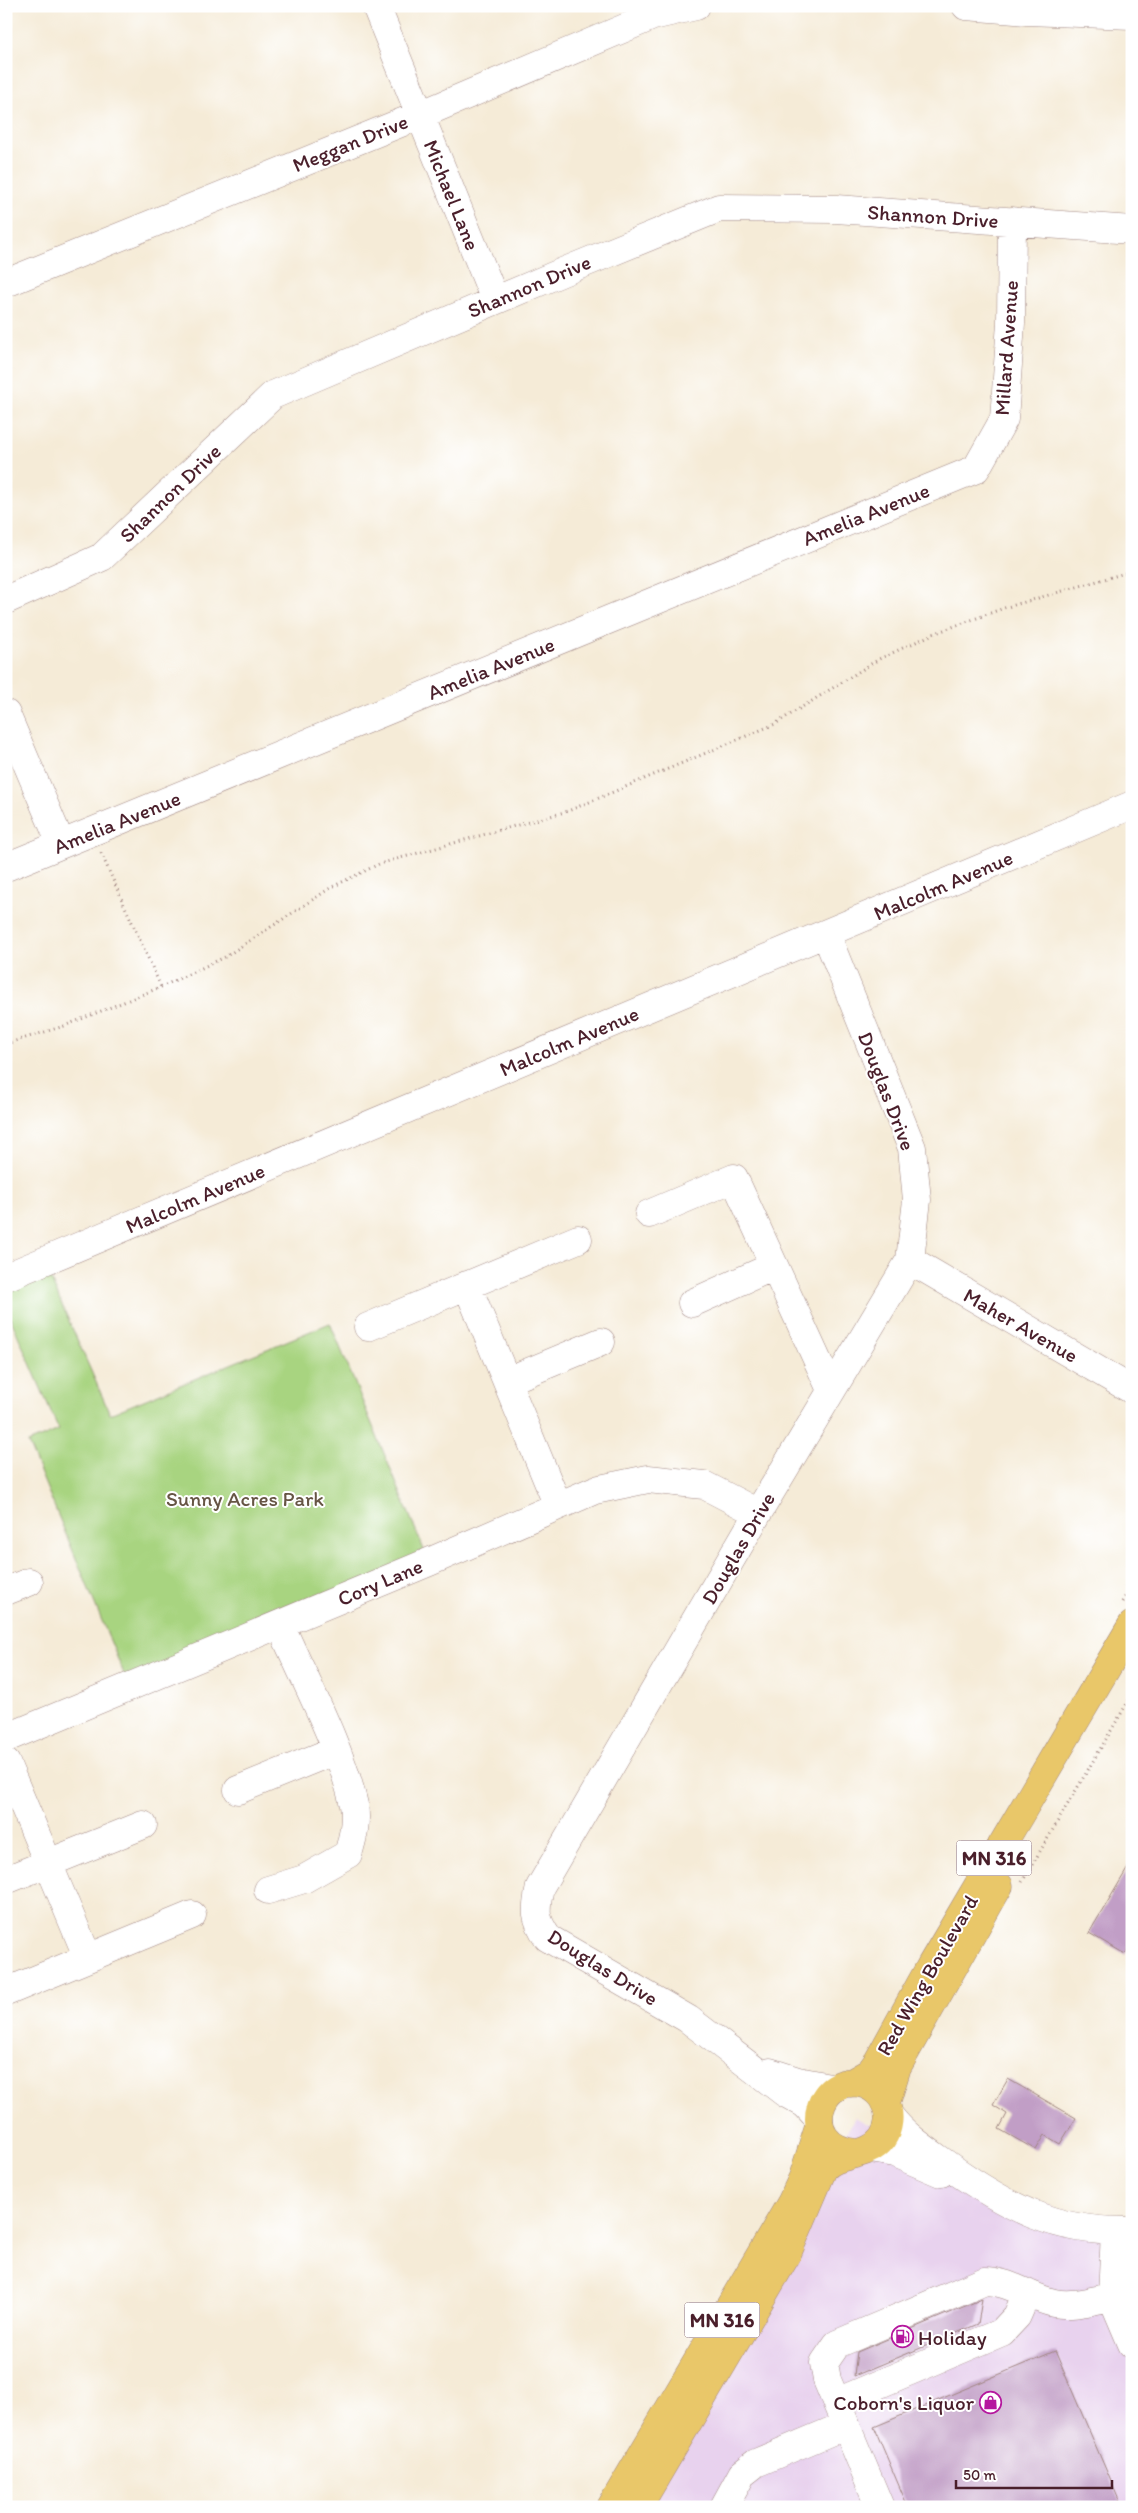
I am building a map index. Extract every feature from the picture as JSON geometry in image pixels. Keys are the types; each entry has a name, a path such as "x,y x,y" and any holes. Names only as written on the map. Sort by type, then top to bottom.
{"main road":[{"name":"Red Wing Boulevard","path":"611,2507 791,2203 803,2177 819,2123 823,2101 843,2085 870,2072 878,2061 930,1965 1132,1625"},
{"name":"Red Wing Boulevard","path":"864,2151 883,2138 887,2109 897,2067 914,2040 931,2004 1132,1657"},
{"path":"843,2085 872,2087 887,2109"},
{"path":"819,2123 824,2138 833,2146 844,2152 864,2151"},
{"name":"MN 316","path":"638,2507 786,2256 823,2169 829,2162 864,2151"}],"street":[{"name":"Michael Lane","path":"376,6 494,300"},
{"name":"Meggan Drive","path":"6,283 420,115 653,16 696,6"},
{"path":"966,6 1026,11 1132,15"},
{"name":"Shannon Drive","path":"6,600 102,557 273,395 494,300 719,208 836,209 1132,230"},
{"name":"Millard Avenue","path":"976,469 1004,419 1011,324 1012,221"},
{"name":"Amelia Avenue","path":"6,867 976,469"},
{"path":"6,714 61,844"},
{"name":"Malcolm Avenue","path":"6,1277 1132,806"},
{"name":"Douglas Drive","path":"819,2123 804,2104 785,2093 688,2019 548,1938 538,1924 535,1908 540,1887 758,1513 910,1260 917,1200 912,1148 826,934"},
{"path":"650,1214 734,1178 831,1390"},
{"path":"368,1327 578,1238"},
{"name":"Maher Avenue","path":"910,1260 1132,1390"},
{"path":"692,1303 774,1266"},
{"path":"467,1285 558,1506"},
{"path":"506,1381 601,1342"},
{"name":"Cory Lane","path":"6,1738 595,1490 648,1479 704,1485 758,1513"},
{"path":"268,1890 304,1879 348,1854 355,1834 354,1806 336,1750 280,1624"},
{"path":"238,1790 336,1750"},
{"path":"6,1762 88,1958"},
{"path":"6,1880 143,1824"},
{"path":"6,1992 192,1915"},
{"name":"Douglas Drive","path":"743,2060 798,2081 843,2085"},
{"path":"887,2109 909,2138 978,2186 1016,2208 1048,2222 1124,2231 1112,2297 1132,2344"},
{"path":"864,2151 894,2153 922,2167 978,2186"},
{"path":"880,2507 827,2380 824,2363 837,2344 985,2281 997,2281 1056,2304 1112,2297"},
{"path":"724,2507 742,2474 756,2463 841,2414 1002,2332 1017,2316 1027,2293"}],"path":[{"path":"6,1044 64,1026 161,987 225,957 332,887 379,864 568,811 775,724 879,659 933,634 1004,608 1132,571"},
{"path":"92,832 161,987"}],"shaded area":[{"path":"855,2117 978,2186 1132,2231 1132,2507 626,2507"}],"green space":[{"name":"Sunny Acres Park","path":"43,1262 110,1414 330,1323 429,1562 129,1686 28,1443 59,1430 6,1308 6,1277"}],"building":[{"path":"1132,1861 1132,1942 1125,1954 1089,1933"},
{"path":"1008,2079 1076,2118 1060,2144 1045,2135 1036,2150 999,2129 1007,2114 993,2105"},
{"path":"982,2299 978,2324 854,2376 857,2352"},
{"path":"1055,2351 1122,2507 908,2507 874,2427"}],"place":[{"name":"Holiday","path":"902,2337"},
{"name":"Coborn's Liquor","path":"990,2402"}]}
